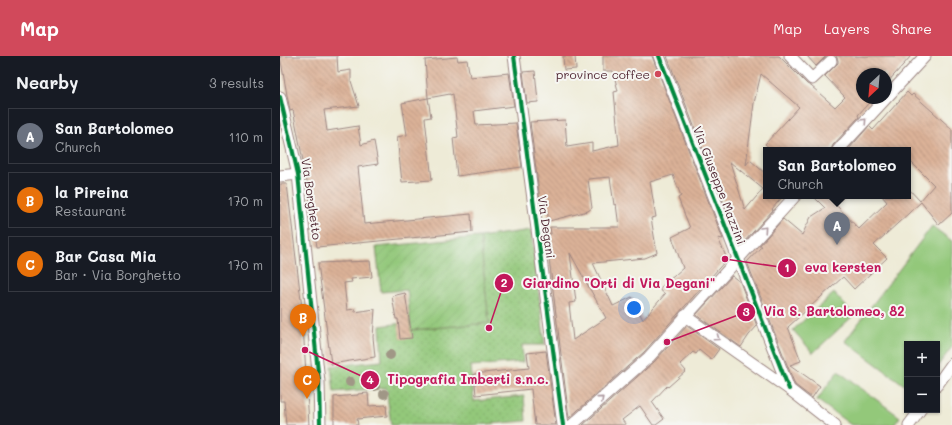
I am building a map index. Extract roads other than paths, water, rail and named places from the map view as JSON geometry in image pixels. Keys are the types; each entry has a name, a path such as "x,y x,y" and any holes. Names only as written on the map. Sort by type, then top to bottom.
{"street":[{"name":"Via Degani","path":"514,56 563,425"},
{"name":"Via Giuseppe Mazzini","path":"659,56 788,389"},
{"path":"790,56 812,79 831,61"},
{"path":"841,147 925,56"},
{"name":"Via Borghetto","path":"280,97 298,174 318,374 320,425"},
{"path":"280,176 298,174"},
{"path":"572,425 649,357 792,199"},
{"path":"685,316 788,389 835,425"},
{"path":"940,381 952,364"},
{"path":"909,425 918,413"}],"place":[{"name":"province coffee","path":"658,74"},
{"name":"San Bartolomeo","path":"837,245"},
{"name":"eva kersten","path":"725,259"},
{"name":"Giardino \"Orti di Via Degani\"","path":"489,328"},
{"name":"la Pireina","path":"303,337"},
{"name":"Via S. Bartolomeo, 82","path":"667,342"},
{"name":"Tipografia Imberti s.n.c.","path":"305,350"},
{"name":"Bar Casa Mia","path":"307,399"}]}
